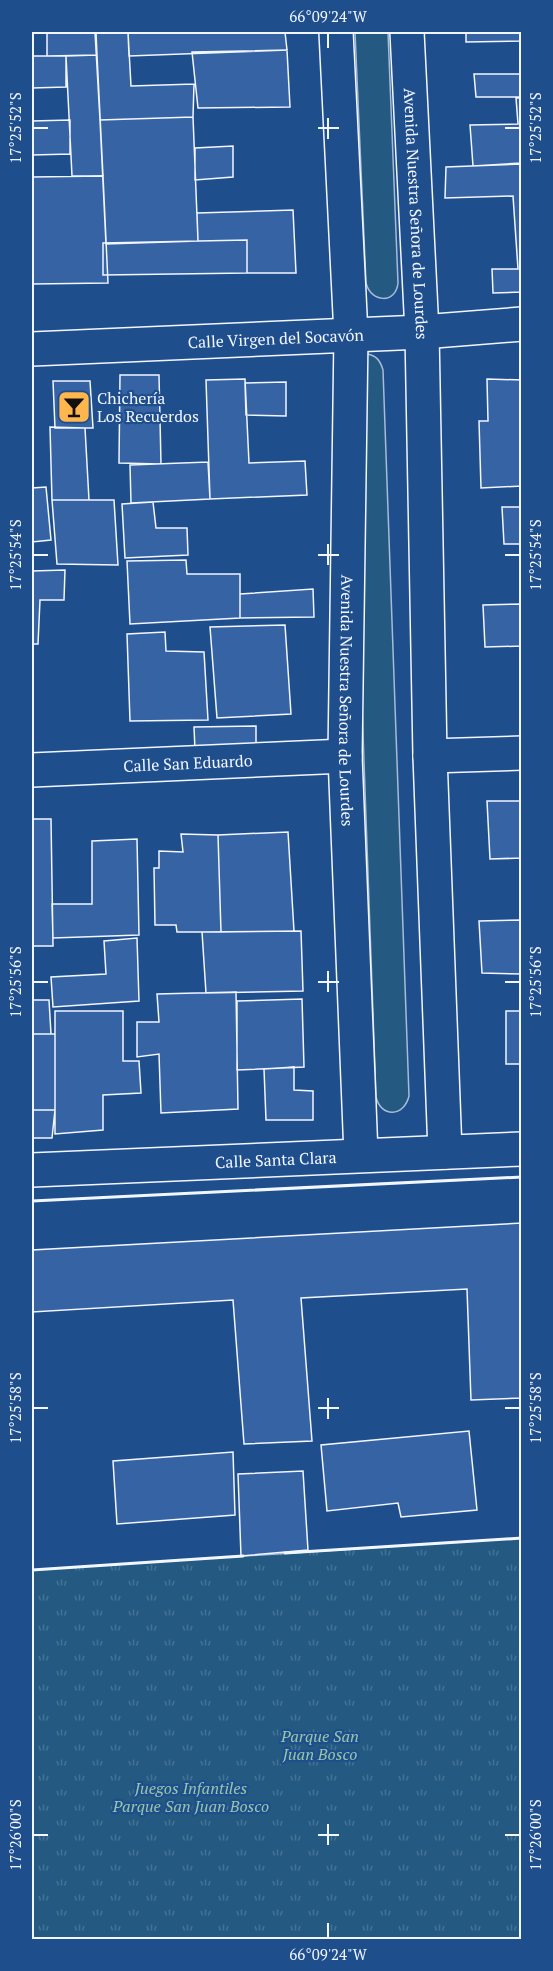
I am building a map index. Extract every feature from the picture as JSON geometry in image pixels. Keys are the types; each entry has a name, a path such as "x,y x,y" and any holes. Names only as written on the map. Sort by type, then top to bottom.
{"street":[{"name":"Avenida Nuestra Señora de Lourdes","path":"336,32 351,335 345,756 361,1155"},
{"name":"Avenida Nuestra Señora de Lourdes","path":"407,32 422,332 430,756 445,1152"},
{"name":"Calle Virgen del Socavón","path":"32,349 422,332 522,324"},
{"path":"430,756 522,753"},
{"name":"Calle San Eduardo","path":"32,770 345,756"},
{"name":"Calle Santa Clara","path":"32,1170 522,1149"}],"green space":[{"path":"355,32 388,32 398,283 393,295 388,298 373,294 366,283"},
{"path":"366,354 377,359 383,370 409,1096 402,1108 392,1112 383,1109 376,1097 350,370"},
{"name":"Parque San Juan Bosco","path":"521,1538 521,1939 32,1939 32,1570"}],"building":[{"path":"32,32 96,32 97,55 47,56 47,33"},
{"path":"95,32 128,32 131,86 194,84 193,117 100,120"},
{"path":"128,32 285,32 287,50 129,56"},
{"path":"466,32 522,32 522,41 466,42"},
{"path":"287,50 290,107 198,108 192,52"},
{"path":"97,55 103,176 72,176 66,56"},
{"path":"32,56 66,56 66,87 32,88"},
{"path":"474,74 522,74 522,97 476,97"},
{"path":"516,98 522,98 522,163 473,166 470,125 518,124"},
{"path":"193,117 198,241 106,244 100,120"},
{"path":"70,120 70,154 32,155 32,121"},
{"path":"233,146 233,177 195,180 195,148"},
{"path":"522,164 522,292 493,293 492,269 518,269 513,196 445,198 446,167"},
{"path":"103,176 108,283 32,284 32,177"},
{"path":"293,210 296,273 247,273 247,240 198,241 197,213"},
{"path":"247,240 247,273 103,275 103,243"},
{"path":"120,375 159,375 161,464 119,463"},
{"path":"245,379 249,463 305,461 307,495 210,499 206,380"},
{"path":"487,379 522,380 522,486 481,488 479,421 488,421"},
{"path":"53,381 90,381 93,428 55,428"},
{"path":"286,382 286,416 246,415 245,383"},
{"path":"50,427 85,428 89,500 52,500"},
{"path":"208,462 210,499 131,503 130,465"},
{"path":"46,487 51,540 32,542 32,488"},
{"path":"52,500 114,500 118,565 57,564"},
{"path":"153,502 156,528 187,528 188,555 125,558 122,504"},
{"path":"502,507 522,507 522,544 504,544"},
{"path":"186,560 187,574 240,574 240,618 130,624 127,561"},
{"path":"65,570 64,600 40,600 38,644 32,644 32,571"},
{"path":"313,589 314,617 240,618 240,594"},
{"path":"522,604 522,646 485,647 483,605"},
{"path":"285,625 291,714 217,718 210,627"},
{"path":"165,632 166,651 204,652 208,720 130,721 127,634"},
{"path":"256,726 256,747 195,750 194,727"},
{"path":"487,801 522,801 522,858 490,859"},
{"path":"32,819 51,819 53,946 32,946"},
{"path":"288,832 294,931 221,932 218,835"},
{"path":"181,834 218,835 221,932 177,932 176,925 155,925 154,868 159,868 159,851 183,852"},
{"path":"137,839 139,935 53,938 52,904 92,904 92,841"},
{"path":"521,920 522,974 482,973 479,921"},
{"path":"301,931 303,991 206,993 202,932"},
{"path":"137,938 139,1001 53,1007 51,977 106,974 104,941"},
{"path":"236,992 238,1109 161,1113 159,1054 137,1057 137,1022 159,1022 157,994"},
{"path":"302,999 304,1067 237,1070 237,1001"},
{"path":"32,1000 49,1000 51,1034 32,1034"},
{"path":"55,1011 123,1011 123,1061 139,1061 141,1093 103,1095 103,1130 55,1134"},
{"path":"506,1011 522,1011 522,1064 506,1064"},
{"path":"32,1034 55,1034 55,1110 32,1110"},
{"path":"294,1067 294,1090 313,1091 313,1120 266,1120 264,1069"},
{"path":"32,1110 55,1110 52,1138 32,1138"},
{"path":"522,1223 522,1398 471,1400 467,1289 301,1298 312,1441 244,1444 233,1300 32,1312 32,1250"},
{"path":"469,1431 477,1510 401,1517 398,1503 327,1511 321,1445"},
{"path":"233,1452 235,1515 117,1524 113,1461"},
{"path":"303,1471 308,1550 241,1556 238,1474"}],"wall":[{"path":"32,1201 522,1177"},
{"path":"285,1553 522,1538"},
{"path":"32,1570 243,1556"}],"place":[{"name":"Chichería Los Recuerdos","path":"74,407"}],"park label":[{"name":"Juegos Infantiles Parque San Juan Bosco","path":"191,1797"}]}
